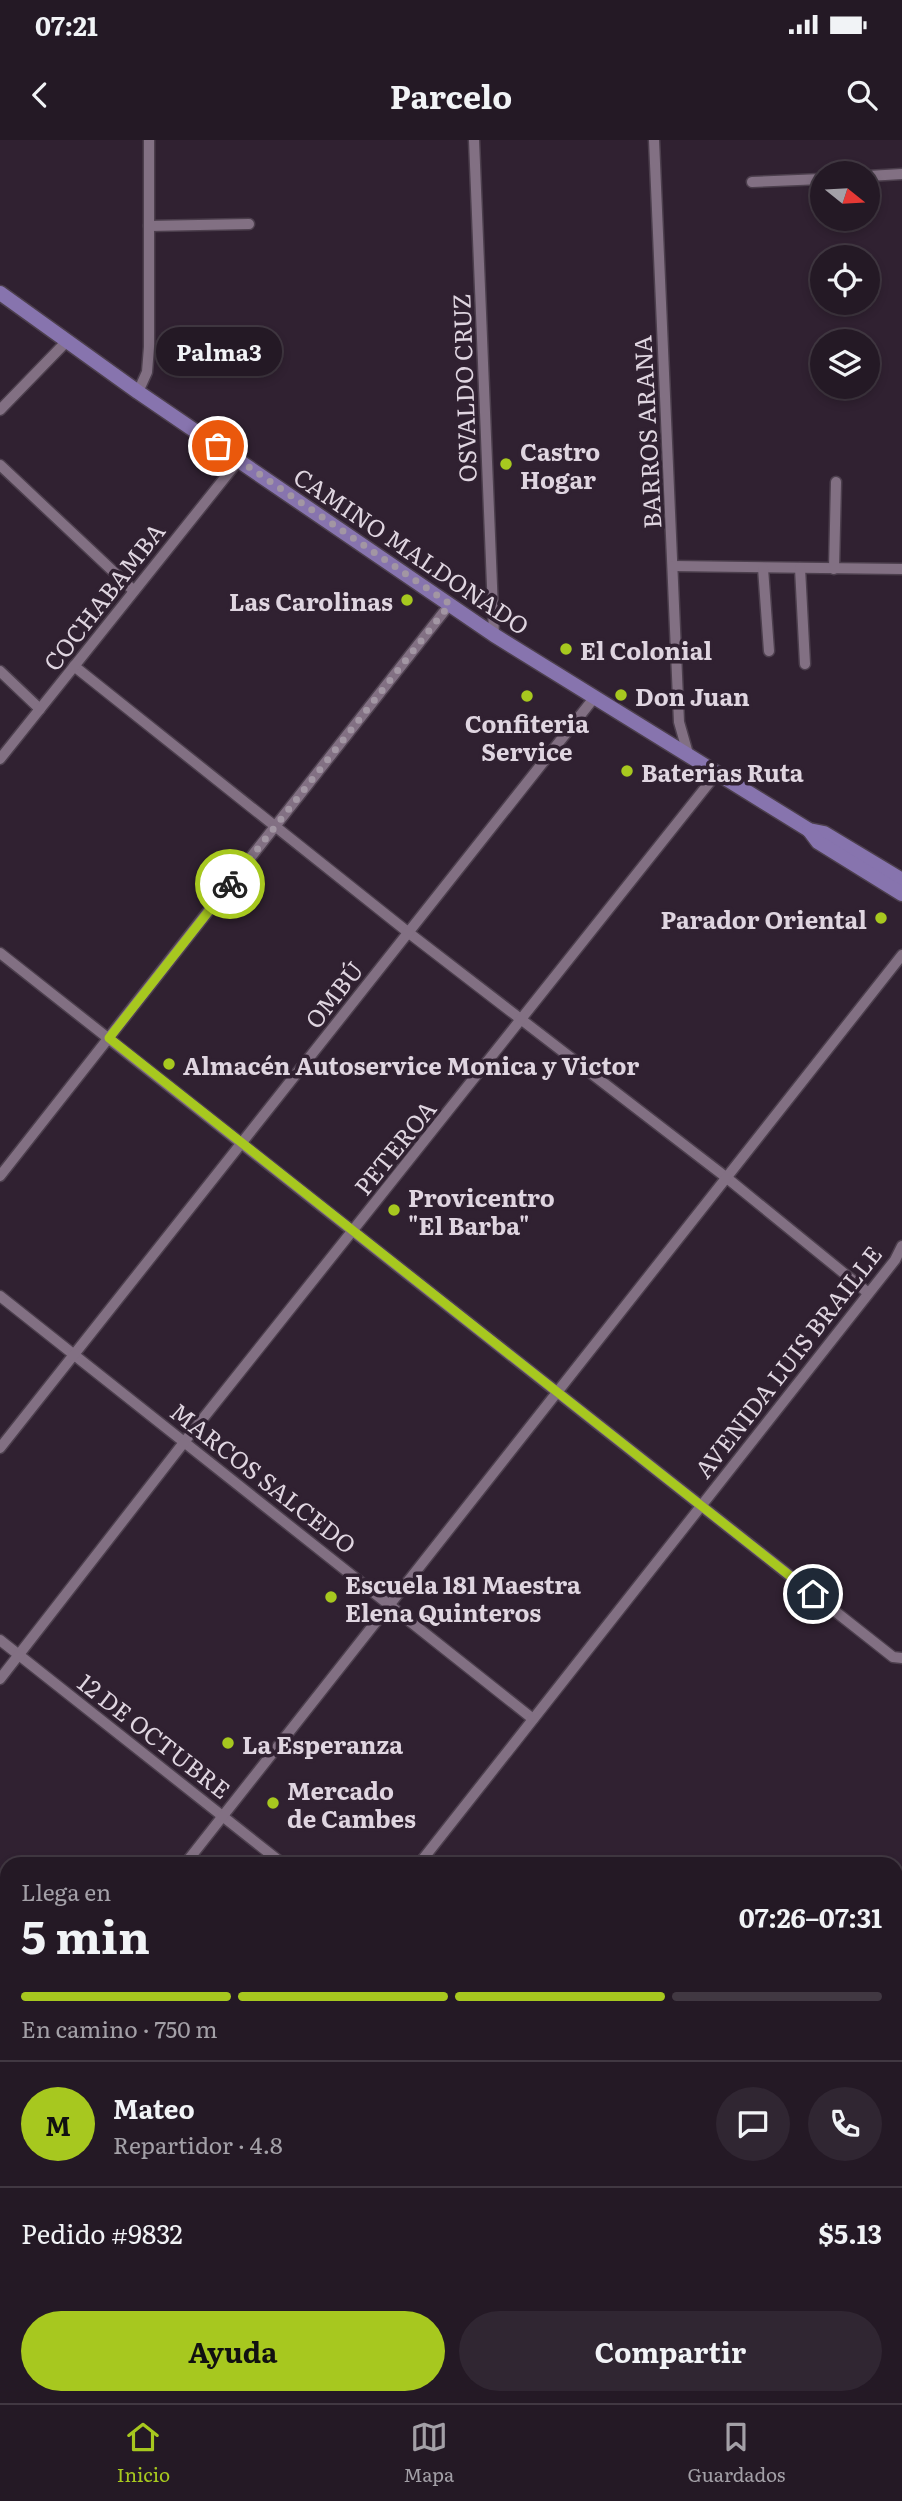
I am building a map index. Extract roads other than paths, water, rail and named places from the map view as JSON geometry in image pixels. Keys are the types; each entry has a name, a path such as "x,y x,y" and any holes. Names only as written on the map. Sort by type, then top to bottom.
{"main road":[{"name":"CAMINO MALDONADO","path":"0,293 138,392 494,635 809,830 824,833 902,880"},
{"name":"CAMINO MALDONADO","path":"809,830 818,842 902,894"}],"street":[{"path":"138,392 147,372 149,347 149,140"},
{"name":"OSVALDO CRUZ","path":"474,140 494,635"},
{"name":"BARROS ARANA","path":"654,140 679,722 689,757"},
{"path":"880,175 902,174"},
{"path":"752,182 810,179"},
{"path":"149,226 249,224"},
{"path":"0,410 66,342"},
{"name":"COCHABAMBA","path":"0,759 239,460"},
{"path":"0,465 133,590"},
{"path":"834,569 836,482"},
{"path":"673,566 902,569"},
{"path":"763,568 769,651"},
{"path":"800,568 805,664"},
{"path":"0,1176 450,604"},
{"path":"74,666 409,933 727,1178 867,1293"},
{"path":"0,671 40,709"},
{"name":"OMBÚ","path":"0,1448 594,698"},
{"path":"655,736 668,734 679,722"},
{"name":"PETEROA","path":"0,1679 185,1441 717,773"},
{"path":"0,953 557,1389 893,1657 902,1658"},
{"path":"191,1857 557,1389 902,955"},
{"name":"AVENIDA LUIS BRAILLE","path":"425,1857 895,1260 902,1246"},
{"name":"MARCOS SALCEDO","path":"0,1296 533,1719"},
{"name":"12 DE OCTUBRE","path":"0,1640 274,1857"}],"place":[{"name":"Palma3","path":"218,446"},
{"name":"Castro Hogar","path":"506,464"},
{"name":"Las Carolinas","path":"407,600"},
{"name":"El Colonial","path":"566,649"},
{"name":"Don Juan","path":"621,695"},
{"name":"Confiteria Service","path":"527,696"},
{"name":"Baterias Ruta","path":"627,771"},
{"name":"Parador Oriental","path":"881,918"},
{"name":"Almacén Autoservice Monica y Victor","path":"169,1064"},
{"name":"Provicentro \"El Barba\"","path":"394,1210"},
{"name":"Escuela 181 Maestra Elena Quinteros","path":"331,1597"},
{"name":"La Esperanza","path":"228,1743"},
{"name":"Mercado de Cambes","path":"273,1803"}]}
